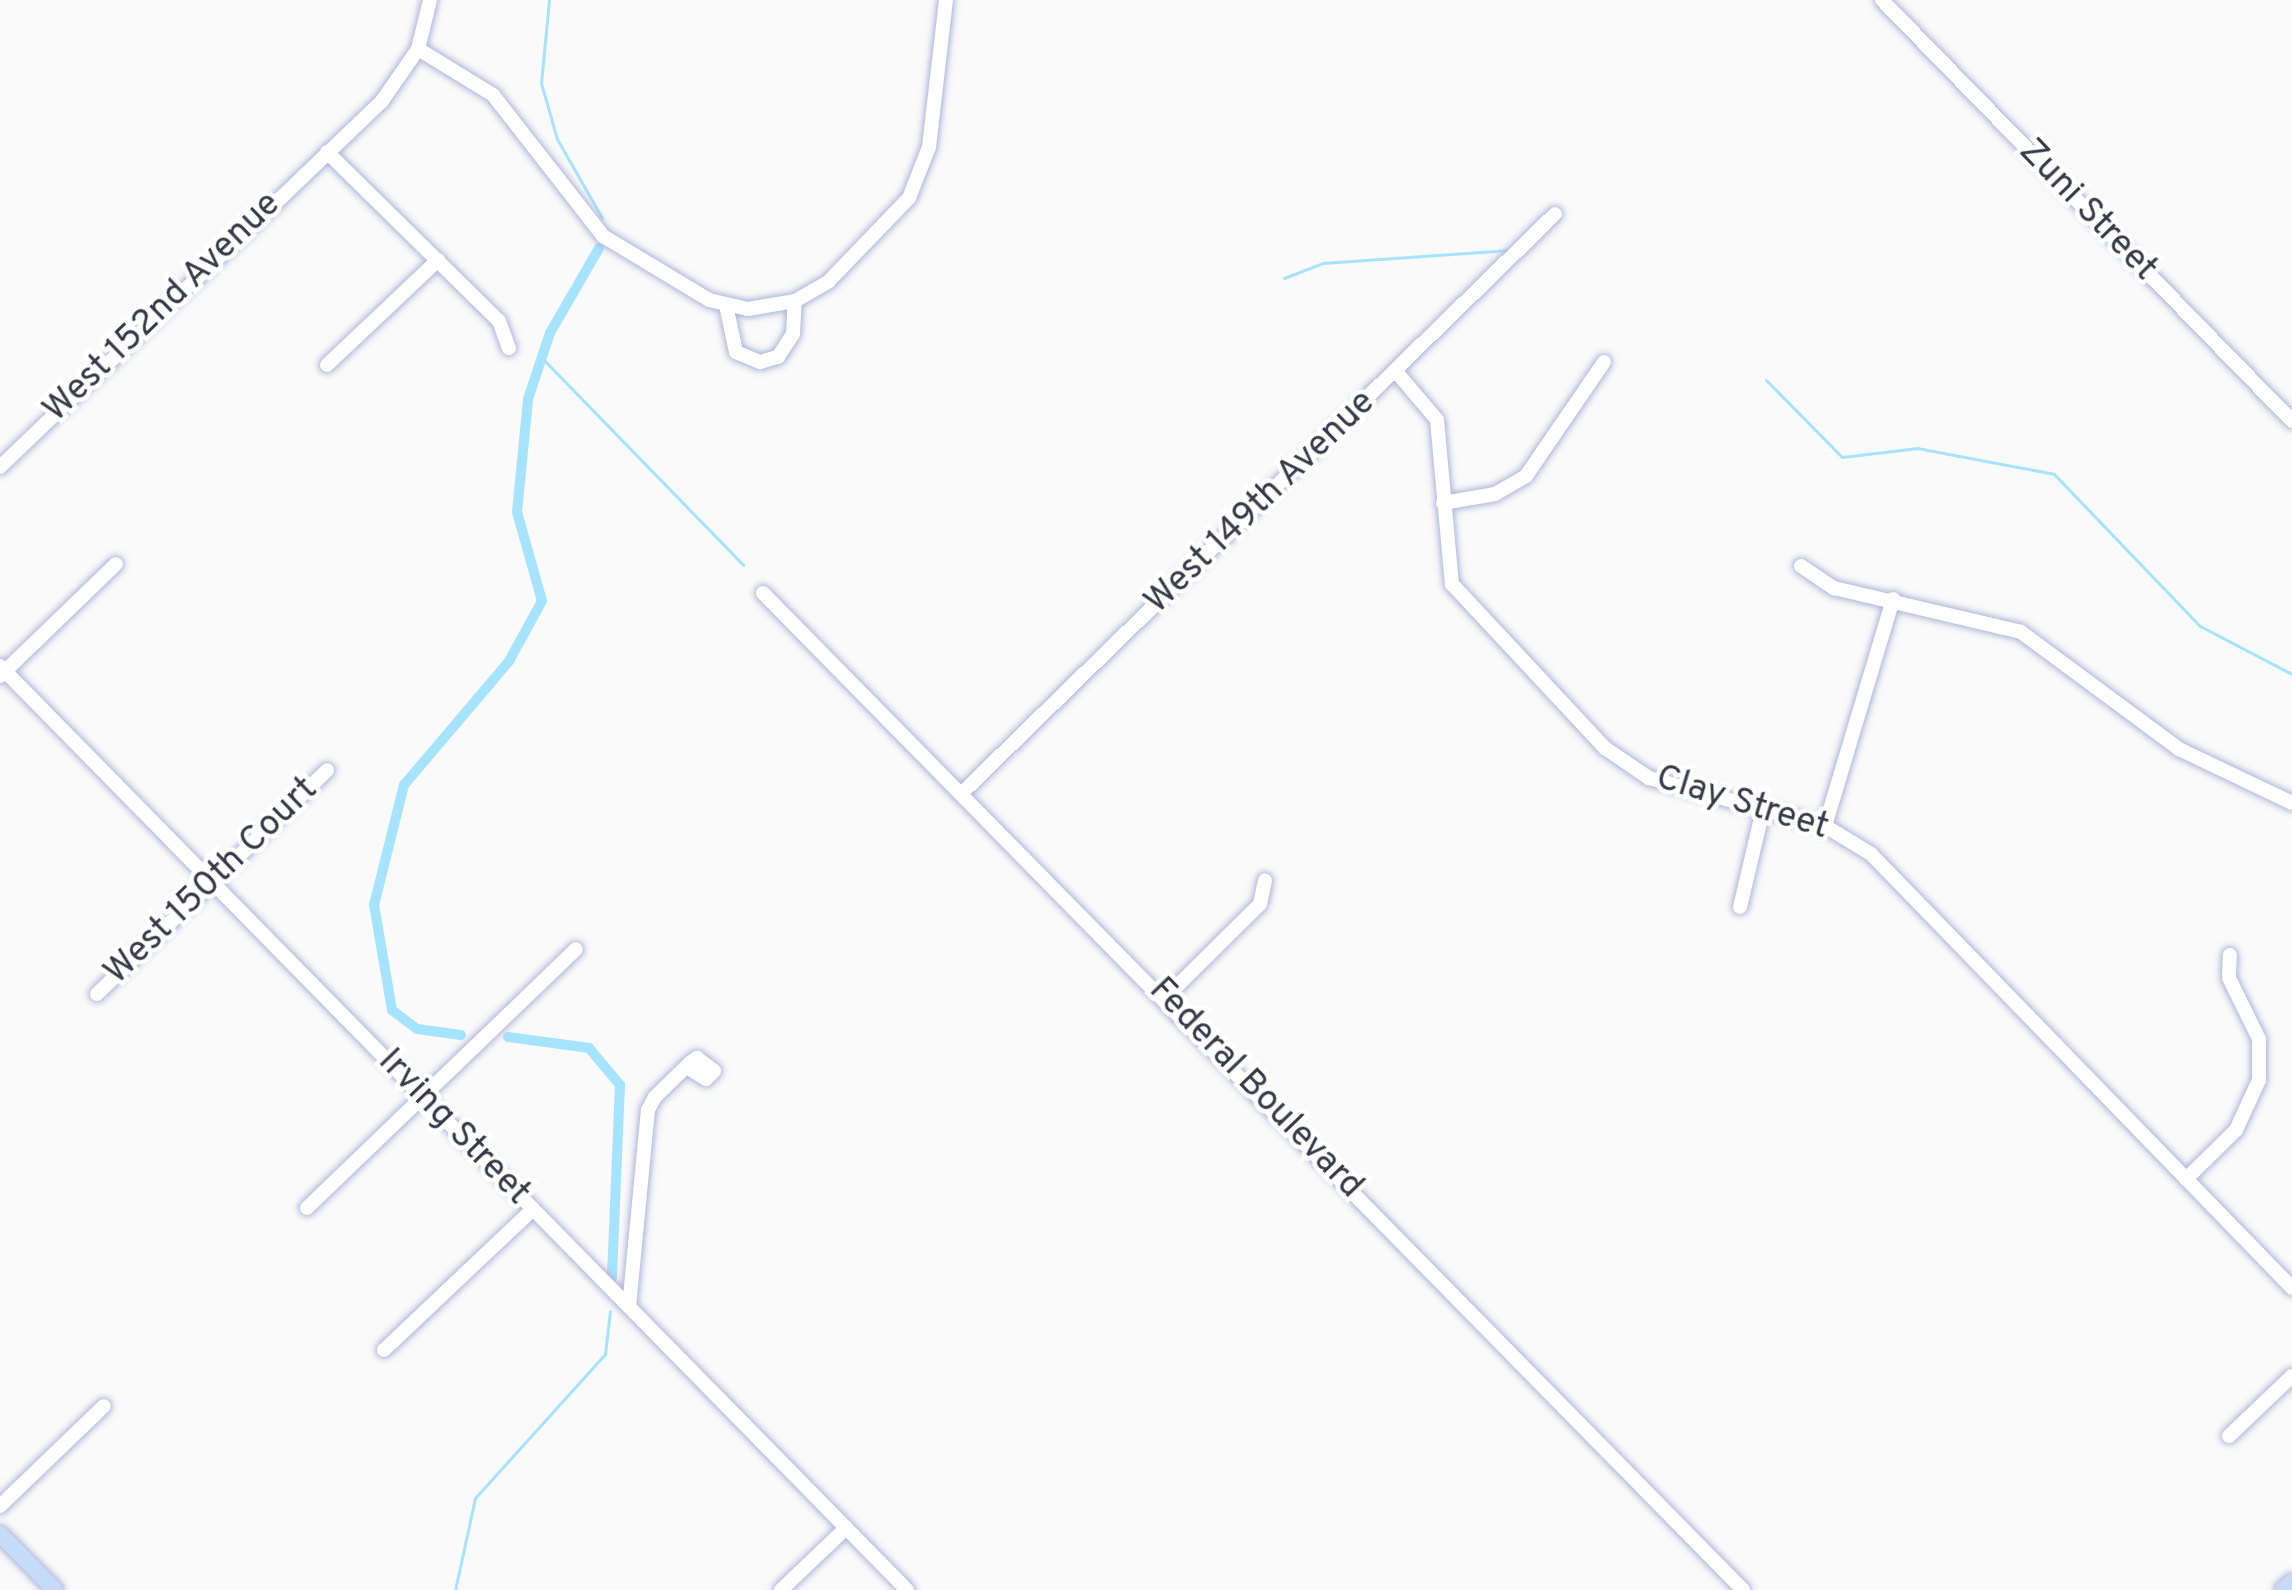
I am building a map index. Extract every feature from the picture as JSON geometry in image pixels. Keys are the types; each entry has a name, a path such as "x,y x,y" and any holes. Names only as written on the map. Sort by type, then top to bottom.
{"main road":[{"path":"0,1534 55,1590"},
{"path":"2283,1590 2292,1582"}],"street":[{"path":"430,0 418,49 493,95 603,236 726,305 795,301 834,276 917,183 946,0"},
{"name":"Zuni Street","path":"1882,0 2292,422"},
{"name":"West 152nd Avenue","path":"0,467 382,101 418,49"},
{"path":"328,152 499,321 509,348"},
{"name":"West 149th Avenue","path":"964,791 1399,375 1555,214"},
{"path":"327,364 438,260"},
{"path":"726,305 730,344 760,362 791,342 795,301"},
{"path":"1442,502 1495,494 1526,476 1604,362"},
{"name":"Clay Street","path":"1399,375 1437,419 1442,550 1458,594 1605,748 1649,778 1825,826 1871,854 2292,1288"},
{"path":"2,671 116,564"},
{"path":"1802,566 1834,589 2020,632 2179,749 2292,803"},
{"name":"Federal Boulevard","path":"763,593 964,791 1743,1590"},
{"path":"1825,826 1893,599"},
{"name":"Irving Street","path":"2,671 907,1590"},
{"name":"West 150th Court","path":"97,994 327,770"},
{"path":"1740,907 1763,810"},
{"path":"1165,998 1260,904 1265,881"},
{"path":"307,1208 576,949"},
{"path":"2186,1179 2236,1130 2259,1080 2259,1039 2229,978 2230,955"},
{"path":"629,1307 648,1110 687,1067"},
{"path":"384,1350 533,1209"},
{"path":"2229,1436 2292,1376"},
{"path":"0,1505 104,1406"},
{"path":"781,1590 846,1528"}],"waterway":[{"path":"549,0 541,83 557,139 602,218"},
{"path":"461,1035 417,1029 392,1010 374,905 404,785 509,661 542,601 517,512 528,399 550,333 599,248"},
{"path":"1284,278 1323,263 1507,250"},
{"path":"541,357 743,565"},
{"path":"1766,380 1842,457 1917,448 2054,474 2200,626 2292,674"},
{"path":"508,1037 589,1048 620,1085 612,1278"},
{"path":"455,1590 475,1498 605,1354 610,1311"}]}
